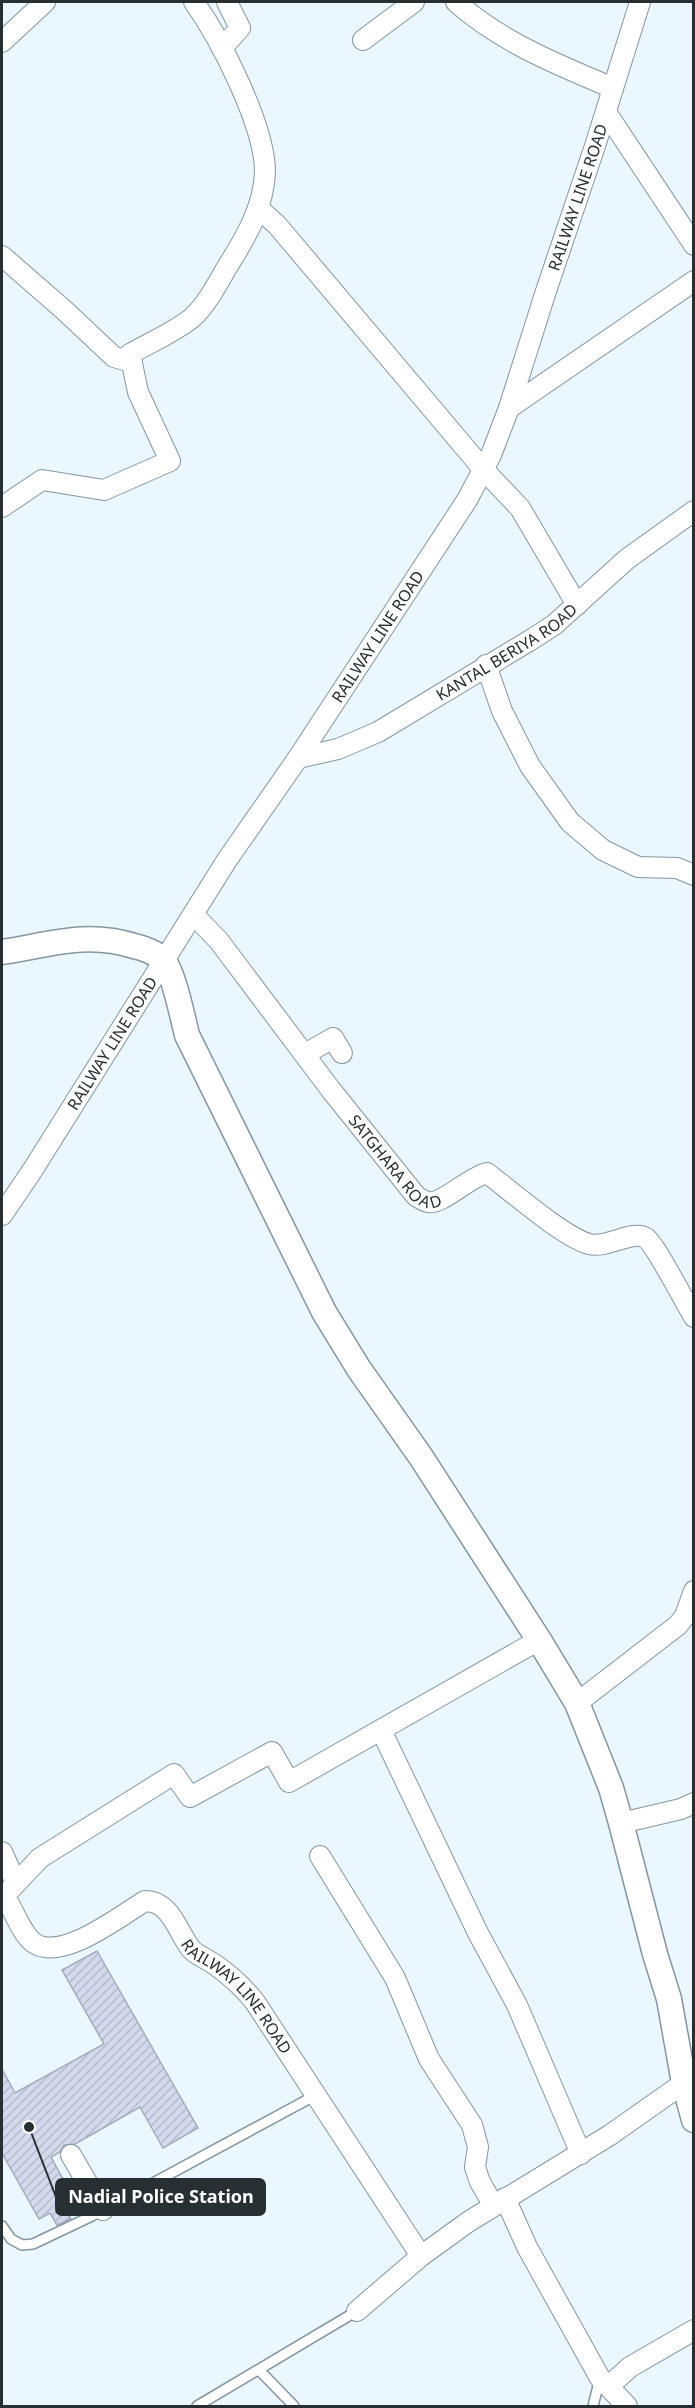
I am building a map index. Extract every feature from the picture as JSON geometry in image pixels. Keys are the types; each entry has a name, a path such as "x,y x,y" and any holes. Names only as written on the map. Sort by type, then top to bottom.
{"street":[{"path":"2,42 45,2"},
{"path":"2,507 42,480 104,490 170,461 138,392 130,354 192,318 206,302 239,248 258,208 265,173 262,142 238,82 210,24 194,2"},
{"path":"222,48 240,28 227,2"},
{"path":"363,40 414,2"},
{"path":"456,2 473,17 522,47 548,61 613,88"},
{"name":"RAILWAY LINE ROAD","path":"2,1215 227,860 298,758 467,500 509,408 640,2"},
{"path":"606,112 693,245"},
{"path":"258,208 277,225 483,469 520,508 577,605"},
{"path":"2,256 114,357 132,362"},
{"path":"509,408 693,281"},
{"name":"KANTAL BERIYA ROAD","path":"298,758 338,749 378,732 546,630 627,559 693,511"},
{"path":"486,665 502,711 530,766 547,793 570,822 603,850 638,867 677,868 693,874"},
{"name":"SATGHARA ROAD","path":"194,915 219,941 416,1196 428,1202 437,1201 475,1176 487,1173 543,1216 588,1244 603,1246 634,1236 642,1236 653,1246 693,1317"},
{"path":"2,952 53,941 89,938 126,943 142,948 164,960 174,986 187,1035 324,1312 359,1370 421,1457 577,1703 611,1788 621,1823 686,2067 693,2120"},
{"path":"305,1054 333,1038 342,1053"},
{"path":"577,1703 678,1625 685,1616 693,1591"},
{"path":"7,1890 40,1858 174,1774 190,1797 272,1752 290,1782 539,1640"},
{"path":"381,1730 478,1933 517,2005 580,2154"},
{"path":"621,1823 681,1809 693,1803"},
{"path":"2,1852 7,1890"},
{"path":"320,1856 394,1978 429,2059 472,2125 478,2147 475,2167 480,2182 499,2202 605,2382 627,2406"},
{"name":"RAILWAY LINE ROAD","path":"7,1890 33,1943 50,1949 68,1946 145,1901 156,1901 166,1909 192,1951 212,1962 240,1983 274,2030 421,2256"},
{"path":"357,2311 421,2256 499,2202 644,2113 686,2067"},
{"path":"72,2155 103,2210"},
{"path":"605,2382 693,2330"}],"lane":[{"path":"2,2226 11,2239 22,2245 33,2244 103,2210 316,2095"},
{"path":"197,2406 357,2311"},
{"path":"259,2370 294,2406"},
{"path":"593,2406 605,2382"}],"building":[{"path":"97,1951 198,2128 163,2148 140,2107 75,2144 64,2145 60,2152 51,2157 75,2201 64,2207 71,2219 57,2225 50,2213 39,2219 2,2153 2,2069 15,2093 104,2044 62,1970"}],"place":[{"name":"Nadial Police Station","path":"29,2127"}]}
